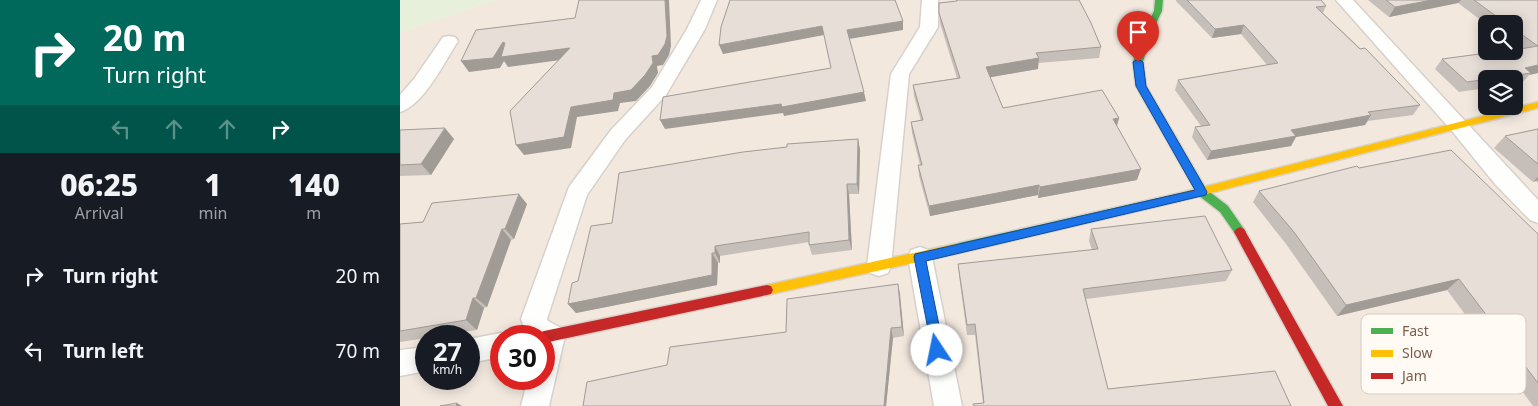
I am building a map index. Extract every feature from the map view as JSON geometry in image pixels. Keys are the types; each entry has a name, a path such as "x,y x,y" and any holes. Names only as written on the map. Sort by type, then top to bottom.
{"street":[{"path":"536,325 534,319 577,193 618,135 658,91 696,29 709,0"},
{"path":"879,266 900,74 929,27 930,0"},
{"path":"1159,0 1158,11 1147,34 1138,62 1141,86 1202,192 1217,201 1228,211 1336,406"},
{"path":"1344,0 1459,126 1503,178 1538,214"},
{"path":"400,105 408,99 428,73 449,41"},
{"path":"555,335 920,257 1202,192 1538,105"},
{"path":"920,257 948,406"},
{"path":"400,363 415,361"},
{"path":"536,406 540,390"}],"shaded area":[{"path":"495,0 1538,0 1538,406 400,406 400,32"}],"green space":[{"path":"400,0 495,0 400,32"}],"building":[{"path":"579,0 665,0 667,36 665,44 658,55 652,56 653,63 631,90 614,93 613,100 571,107 564,137 516,145 510,111 570,48 501,57 505,43 503,42 493,58 461,61 476,30 575,18"},
{"path":"730,0 895,0 903,21 847,30 864,92 782,107 781,104 660,120 663,97 831,68 822,26 719,45 721,27"},
{"path":"957,0 1079,0 1101,47 1036,53 1039,58 986,67 1003,108 1102,90 1119,118 1113,119 1141,169 1040,187 1039,185 929,206 918,165 922,165 911,122 923,120 913,85 960,78 939,13 939,3"},
{"path":"1187,0 1321,0 1326,6 1316,7 1360,49 1365,48 1420,105 1368,112 1371,115 1291,130 1296,136 1211,151 1195,127 1210,125 1178,80 1278,63 1244,25 1215,29"},
{"path":"1386,0 1432,0 1395,7"},
{"path":"1474,0 1538,0 1538,46 1523,35 1523,15 1495,15"},
{"path":"1538,46 1538,65 1525,68 1531,73 1523,74 1523,70 1478,70 1478,80 1467,82 1442,59 1478,54 1478,60 1523,60 1523,48"},
{"path":"445,128 421,164 400,165 400,130"},
{"path":"1538,129 1538,164 1505,136"},
{"path":"858,139 857,184 847,184 849,240 809,245 809,232 715,246 715,253 712,253 712,275 568,304 572,283 578,281 591,226 612,223 619,173 743,152 787,147 787,144"},
{"path":"1451,150 1538,234 1538,383 1526,367 1526,314 1486,314 1459,279 1346,305 1294,232 1259,191 1357,166 1359,168"},
{"path":"519,194 505,229 502,229 476,298 473,298 466,320 436,325 415,325 415,328 400,331 400,224 423,222 432,203"},
{"path":"1205,216 1232,270 1083,289 1108,389 1275,371 1291,406 974,406 973,404 984,403 975,324 967,325 958,264 1098,249 1091,229"},
{"path":"898,284 902,327 891,328 884,406 583,406 587,382 667,365 670,347 786,332 787,299"},
{"path":"457,403 456,406 440,406"}],"traffic: fast":[{"path":"1159,0 1158,11 1147,34 1138,62 1141,86 1202,192 1224,209 1240,232"},
{"path":"959,248 1176,198"}],"traffic: slow":[{"path":"1176,198 1538,105"},
{"path":"767,290 959,248"}],"traffic: jam":[{"path":"1240,232 1336,406"},
{"path":"555,335 767,290"}],"route":[{"path":"937,350 920,257 1202,192 1141,86 1138,62"}]}
